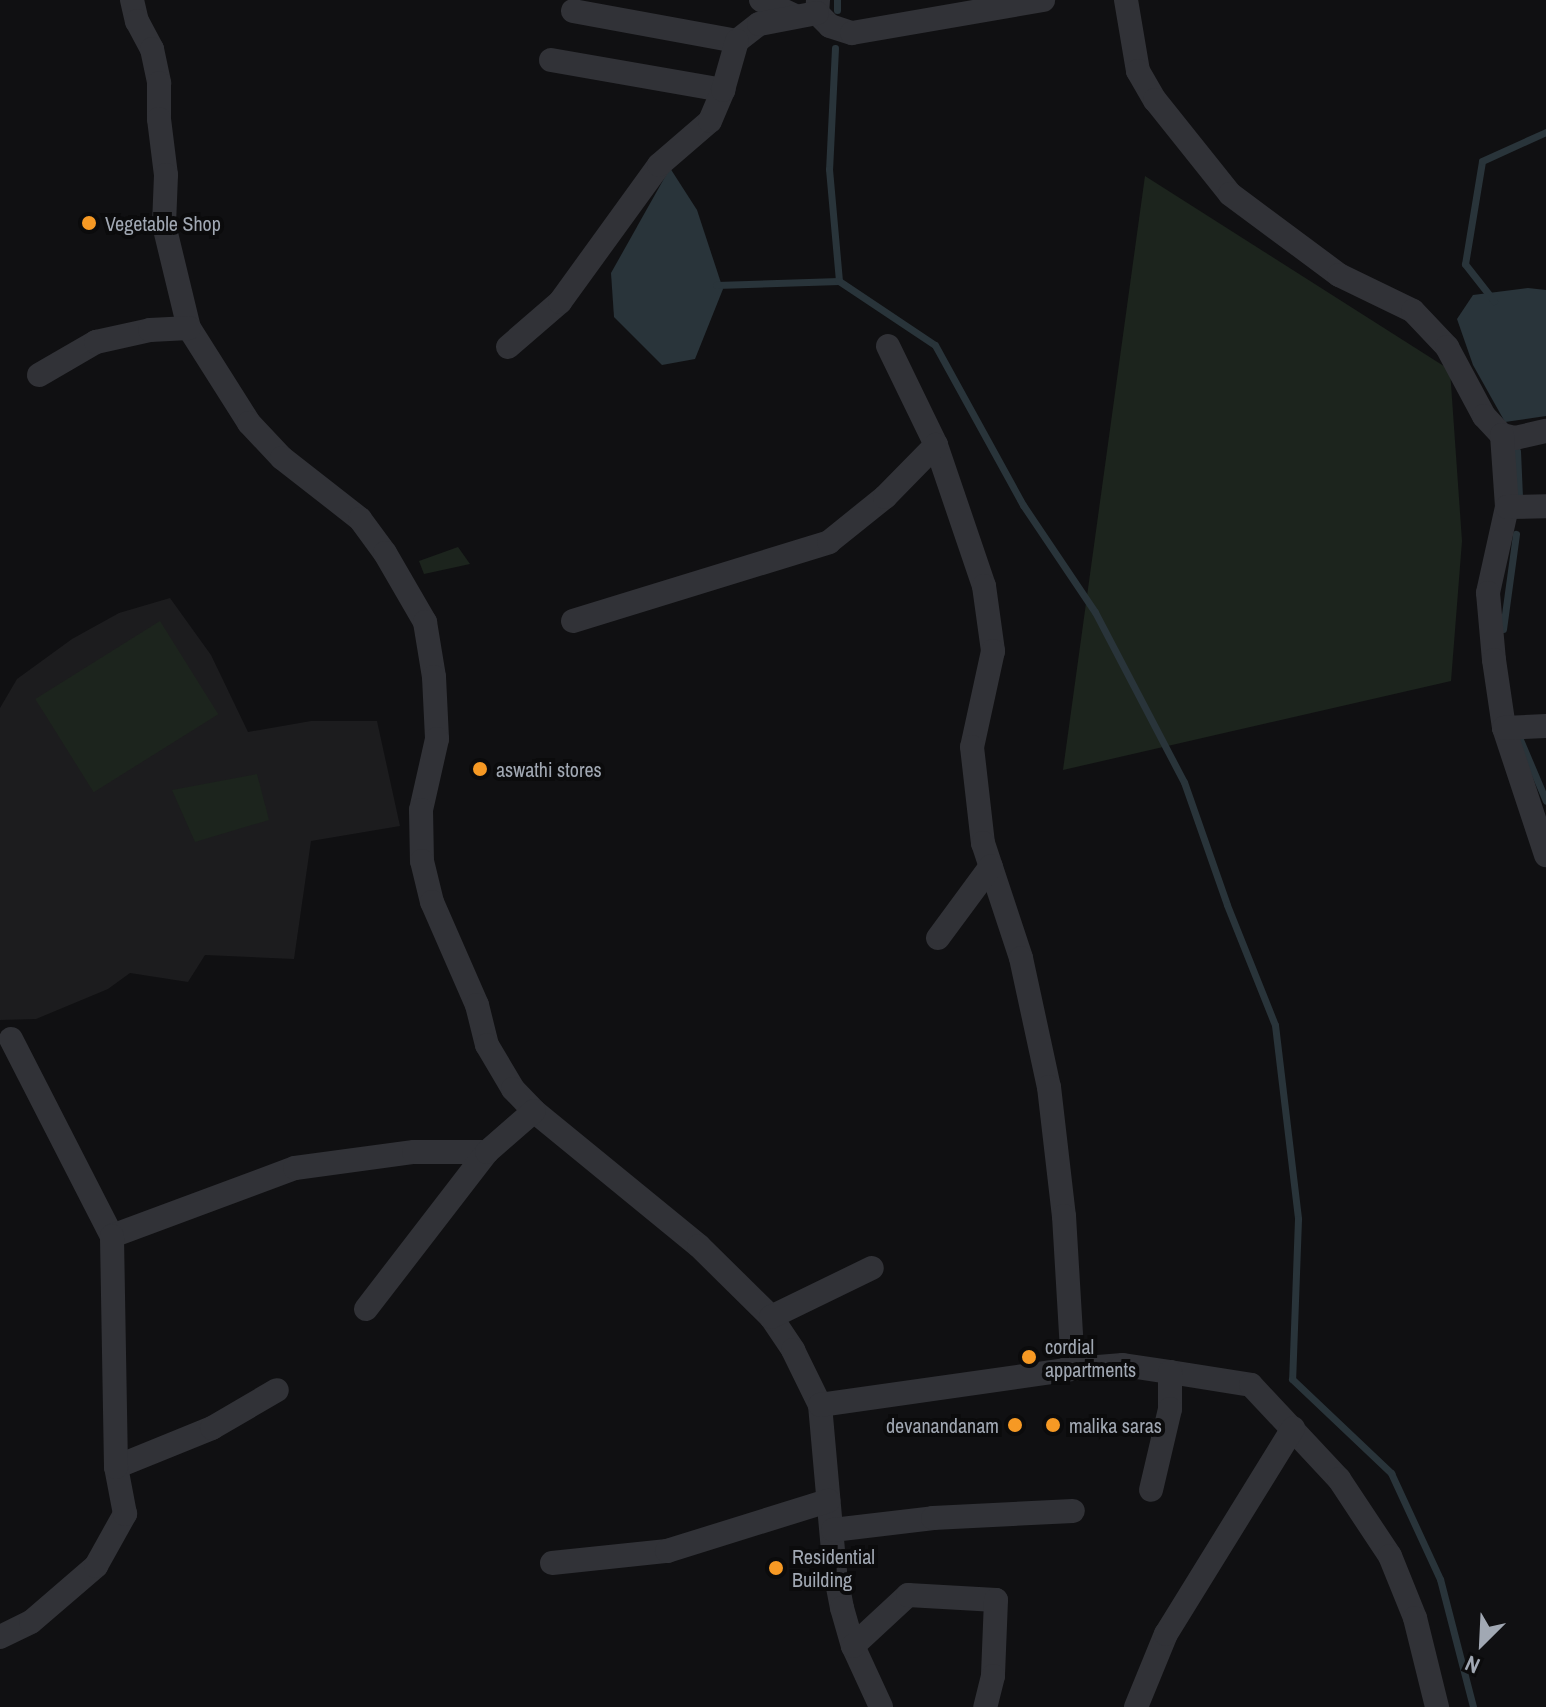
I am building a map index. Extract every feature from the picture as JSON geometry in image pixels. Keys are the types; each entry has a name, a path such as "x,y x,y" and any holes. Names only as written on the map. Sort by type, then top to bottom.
{"street":[{"path":"132,0 137,21 152,49 159,83 159,119 166,175 164,225 189,328 249,423 282,458 360,519 385,553 425,622 434,677 437,739 421,810 422,861 432,902 477,1005 487,1045 513,1089 534,1111 699,1246 771,1317 793,1350 820,1405 835,1572 853,1646 881,1707"},
{"path":"761,0 810,10 830,26 852,33 1043,0"},
{"path":"1126,0 1138,71 1155,100 1230,194 1339,275 1413,311 1447,347 1484,416 1502,435 1515,438 1546,431"},
{"path":"508,347 560,302 659,165 710,121 723,90 737,41 759,24 810,10"},
{"path":"573,11 737,41"},
{"path":"551,60 723,90"},
{"path":"39,375 96,342 150,330 189,328"},
{"path":"888,346 936,445 984,586 993,651 972,747 983,843 1021,958 1049,1087 1064,1216 1073,1369"},
{"path":"1502,435 1507,507 1488,593 1504,728 1546,855"},
{"path":"573,621 829,542 885,497 936,445"},
{"path":"1507,507 1546,506"},
{"path":"1504,728 1546,726"},
{"path":"938,938 991,866"},
{"path":"0,1637 31,1622 96,1566 125,1514 116,1467 112,1236 11,1039"},
{"path":"366,1309 487,1152 534,1111"},
{"path":"112,1236 295,1168 414,1152 487,1152"},
{"path":"771,1317 872,1268"},
{"path":"820,1405 1073,1369 1123,1365 1251,1385 1339,1479 1390,1556 1415,1618 1437,1707"},
{"path":"1151,1490 1170,1409 1170,1372"},
{"path":"116,1467 212,1428 277,1390"},
{"path":"1136,1707 1166,1634 1293,1428"},
{"path":"552,1563 667,1551 828,1501"},
{"path":"833,1530 933,1518 1073,1511"},
{"path":"853,1646 908,1595 996,1600 993,1676 985,1707"}],"shaded area":[{"path":"670,168 697,210 723,289 695,359 662,365 614,317 611,273"},
{"path":"1145,176 1450,370 1462,541 1451,681 1063,770"},
{"path":"1528,288 1546,290 1546,416 1505,422 1473,365 1457,319 1473,295"},
{"path":"458,547 470,564 424,574 419,561"},
{"path":"170,598 211,655 248,732 311,721 377,721 400,826 311,841 294,959 205,955 188,982 130,973 108,989 36,1019 0,1020 0,708 17,679 72,639 119,613"},
{"path":"160,621 218,714 94,792 35,699"},
{"path":"257,774 269,820 195,842 172,790"}],"waterway":[{"path":"837,0 837,10"},
{"path":"835,48 829,169 839,281"},
{"path":"1494,301 1465,264 1482,161 1546,132"},
{"path":"716,285 839,281 935,345 1023,505 1095,612 1184,782 1227,905 1275,1025 1298,1219 1292,1379 1391,1473 1440,1579 1473,1707"},
{"path":"1517,451 1519,496"},
{"path":"1503,629 1516,534"},
{"path":"1519,737 1546,801"}],"place":[{"name":"Vegetable Shop","path":"89,223"},
{"name":"aswathi stores","path":"480,769"},
{"name":"cordial appartments","path":"1029,1357"},
{"name":"devanandanam","path":"1015,1425"},
{"name":"malika saras","path":"1053,1425"},
{"name":"Residential Building","path":"776,1568"}]}
